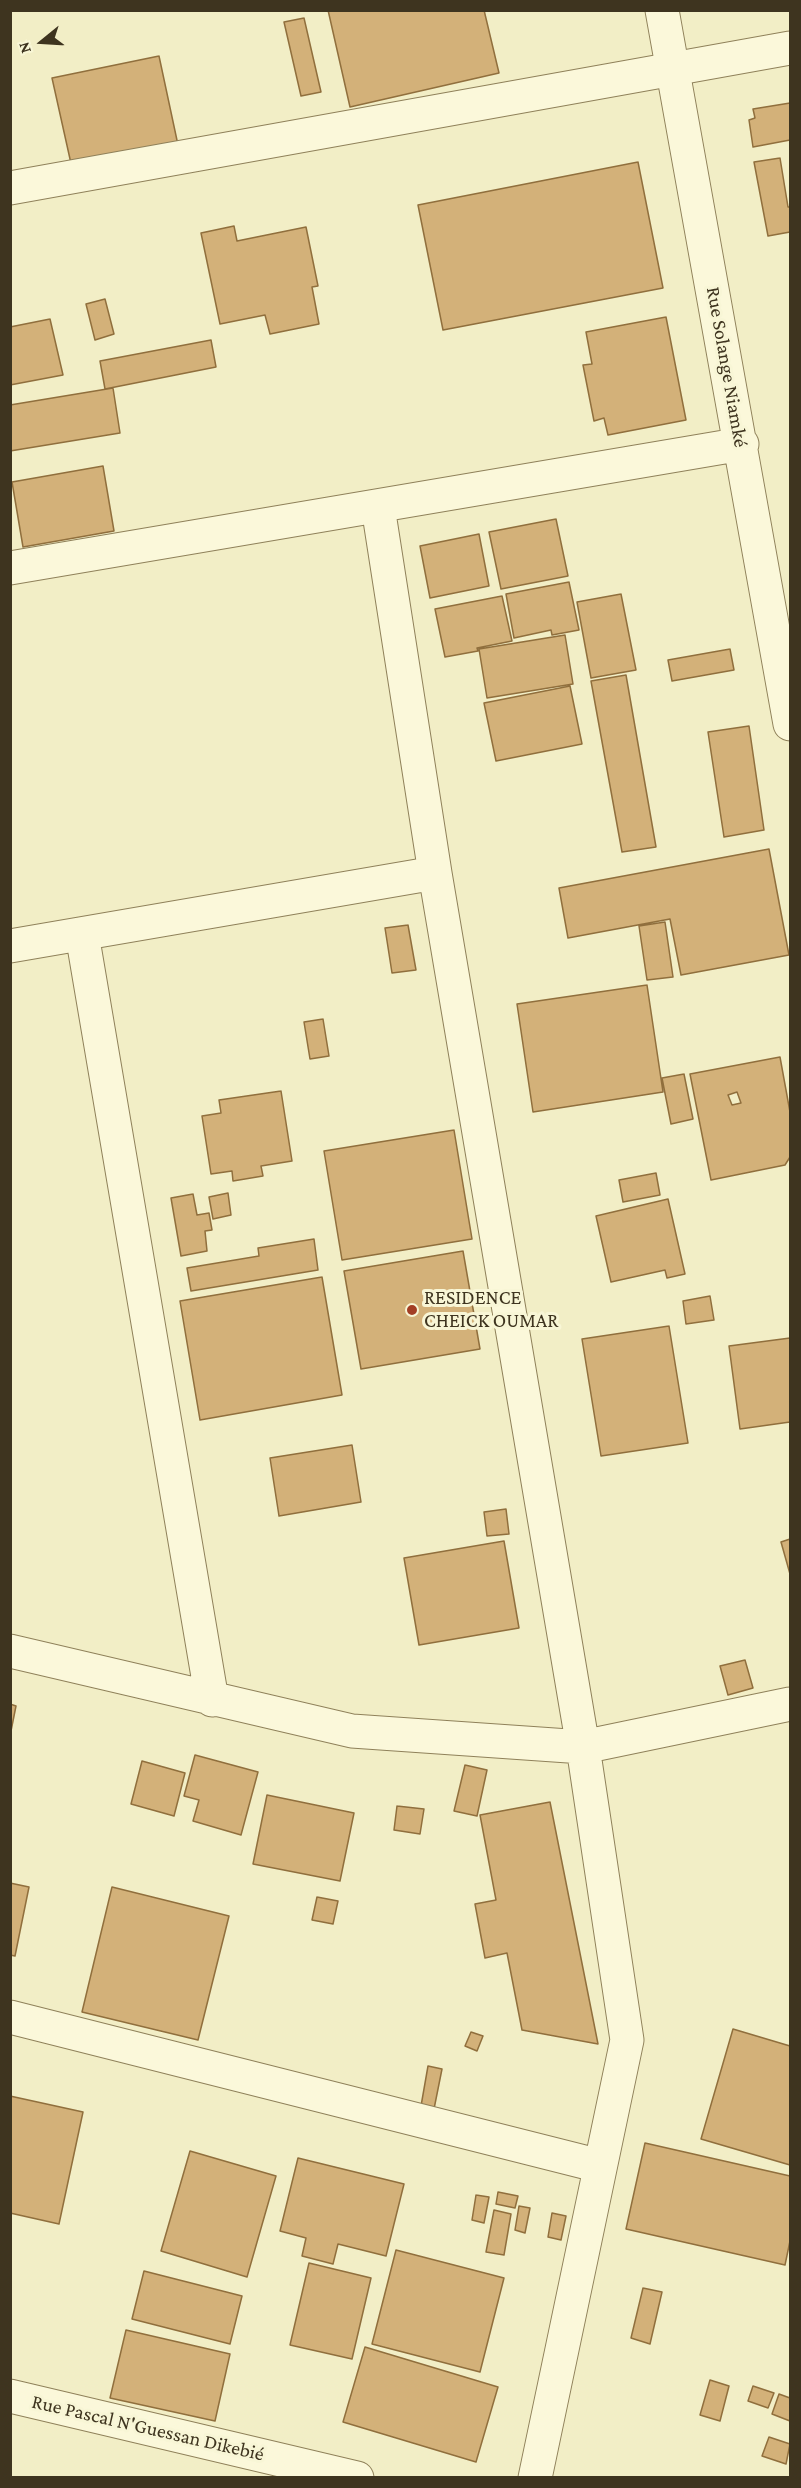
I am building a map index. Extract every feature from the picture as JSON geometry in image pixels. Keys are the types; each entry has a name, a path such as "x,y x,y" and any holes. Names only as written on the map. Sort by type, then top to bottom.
{"street":[{"name":"Rue Solange Niamké","path":"662,10 742,444 790,724"},
{"path":"10,188 790,48"},
{"path":"10,568 742,444"},
{"path":"378,507 435,873 583,1748 627,2040 535,2478"},
{"path":"10,946 435,873"},
{"path":"82,934 212,1700"},
{"path":"10,1651 352,1731 583,1748 790,1704"},
{"path":"10,2017 600,2166"},
{"name":"Rue Pascal N'Guessan Dikebié","path":"10,2396 357,2478"}],"building":[{"path":"328,10 484,10 499,73 350,107"},
{"path":"304,18 321,92 301,96 284,22"},
{"path":"159,56 178,145 72,168 52,78"},
{"path":"790,103 790,140 753,147 749,120 755,118 753,109"},
{"path":"780,158 788,207 790,207 790,232 768,236 754,162"},
{"path":"638,162 663,288 443,330 418,205"},
{"path":"234,226 237,241 306,227 318,286 312,287 319,324 270,334 265,315 220,324 201,233"},
{"path":"105,299 114,334 95,340 86,304"},
{"path":"666,317 686,420 608,435 604,418 594,421 583,365 592,364 586,332"},
{"path":"50,319 63,375 10,385 10,327"},
{"path":"211,340 216,367 105,389 100,361"},
{"path":"113,388 120,433 10,451 10,405"},
{"path":"103,466 114,531 23,547 12,482"},
{"path":"556,519 568,576 501,589 489,532"},
{"path":"479,534 489,586 430,598 420,546"},
{"path":"569,582 579,630 552,635 551,630 514,638 506,594"},
{"path":"621,594 636,670 591,678 577,602"},
{"path":"502,596 512,641 477,648 478,651 445,657 435,609"},
{"path":"565,635 573,684 487,698 479,649"},
{"path":"730,649 734,670 672,681 668,660"},
{"path":"626,675 656,847 622,852 591,681"},
{"path":"570,686 582,744 496,761 484,703"},
{"path":"749,726 764,830 724,837 708,732"},
{"path":"769,849 789,955 681,975 670,919 568,938 559,888"},
{"path":"665,922 673,977 647,980 639,926"},
{"path":"408,925 416,970 392,973 385,928"},
{"path":"647,985 663,1092 533,1112 517,1004"},
{"path":"323,1019 329,1056 310,1059 304,1022"},
{"path":"780,1057 790,1112 790,1157 785,1165 711,1180 690,1074","holes":["737,1092 741,1103 732,1105 728,1095"]},
{"path":"684,1074 693,1119 671,1124 662,1078"},
{"path":"281,1091 292,1161 261,1166 263,1176 233,1181 232,1171 211,1174 202,1116 221,1113 219,1100"},
{"path":"454,1130 472,1239 342,1260 324,1151"},
{"path":"656,1173 660,1195 623,1202 619,1180"},
{"path":"228,1193 231,1215 213,1219 209,1197"},
{"path":"193,1194 197,1215 209,1213 212,1230 205,1231 207,1251 181,1256 171,1198"},
{"path":"668,1199 685,1274 667,1278 665,1270 611,1282 596,1216"},
{"path":"314,1239 318,1270 191,1291 187,1268 259,1256 258,1248"},
{"name":"RESIDENCE CHEICK OUMAR","path":"463,1251 480,1349 361,1369 344,1271"},
{"path":"322,1277 342,1395 200,1420 180,1301"},
{"path":"710,1296 714,1320 686,1324 683,1301"},
{"path":"669,1326 688,1443 601,1456 582,1339"},
{"path":"790,1338 790,1422 740,1429 729,1346"},
{"path":"352,1445 361,1502 279,1516 270,1458"},
{"path":"506,1509 509,1534 487,1536 484,1512"},
{"path":"790,1539 790,1574 781,1542"},
{"path":"504,1541 519,1628 419,1645 404,1558"},
{"path":"745,1660 753,1688 728,1695 720,1666"},
{"path":"10,1704 16,1706 10,1736"},
{"path":"195,1755 258,1772 241,1835 193,1821 199,1800 184,1796"},
{"path":"142,1761 185,1773 174,1816 131,1804"},
{"path":"465,1765 487,1770 477,1816 454,1811"},
{"path":"267,1795 354,1813 340,1881 253,1864"},
{"path":"550,1802 598,2044 522,2030 507,1953 485,1958 475,1904 496,1900 480,1815"},
{"path":"397,1806 424,1809 420,1834 394,1830"},
{"path":"10,1883 29,1887 15,1956 10,1955"},
{"path":"112,1887 229,1916 198,2040 82,2012"},
{"path":"317,1897 338,1901 333,1924 312,1920"},
{"path":"733,2029 790,2046 790,2165 701,2139"},
{"path":"471,2032 483,2036 477,2051 465,2046"},
{"path":"428,2066 442,2069 434,2109 421,2106"},
{"path":"10,2096 83,2112 59,2224 10,2213"},
{"path":"645,2143 790,2176 790,2241 785,2265 626,2229"},
{"path":"190,2151 276,2176 247,2277 161,2251"},
{"path":"298,2158 404,2184 386,2256 338,2244 333,2264 302,2256 306,2238 280,2231"},
{"path":"498,2192 518,2196 515,2208 496,2204"},
{"path":"476,2195 489,2197 484,2223 472,2220"},
{"path":"519,2206 530,2208 525,2233 515,2230"},
{"path":"494,2210 511,2214 504,2255 486,2252"},
{"path":"552,2213 566,2216 561,2240 548,2237"},
{"path":"396,2250 504,2278 480,2372 372,2344"},
{"path":"309,2263 371,2278 352,2359 290,2345"},
{"path":"144,2271 242,2296 230,2344 132,2319"},
{"path":"643,2288 662,2292 650,2344 631,2338"},
{"path":"126,2330 230,2354 215,2421 110,2398"},
{"path":"365,2347 498,2387 476,2462 343,2422"},
{"path":"710,2380 729,2386 720,2421 700,2415"},
{"path":"753,2386 774,2393 768,2408 748,2401"},
{"path":"779,2394 790,2398 790,2421 772,2414"},
{"path":"769,2437 790,2444 786,2464 762,2456"}],"place":[{"name":"RESIDENCE CHEICK OUMAR","path":"412,1310"}]}
